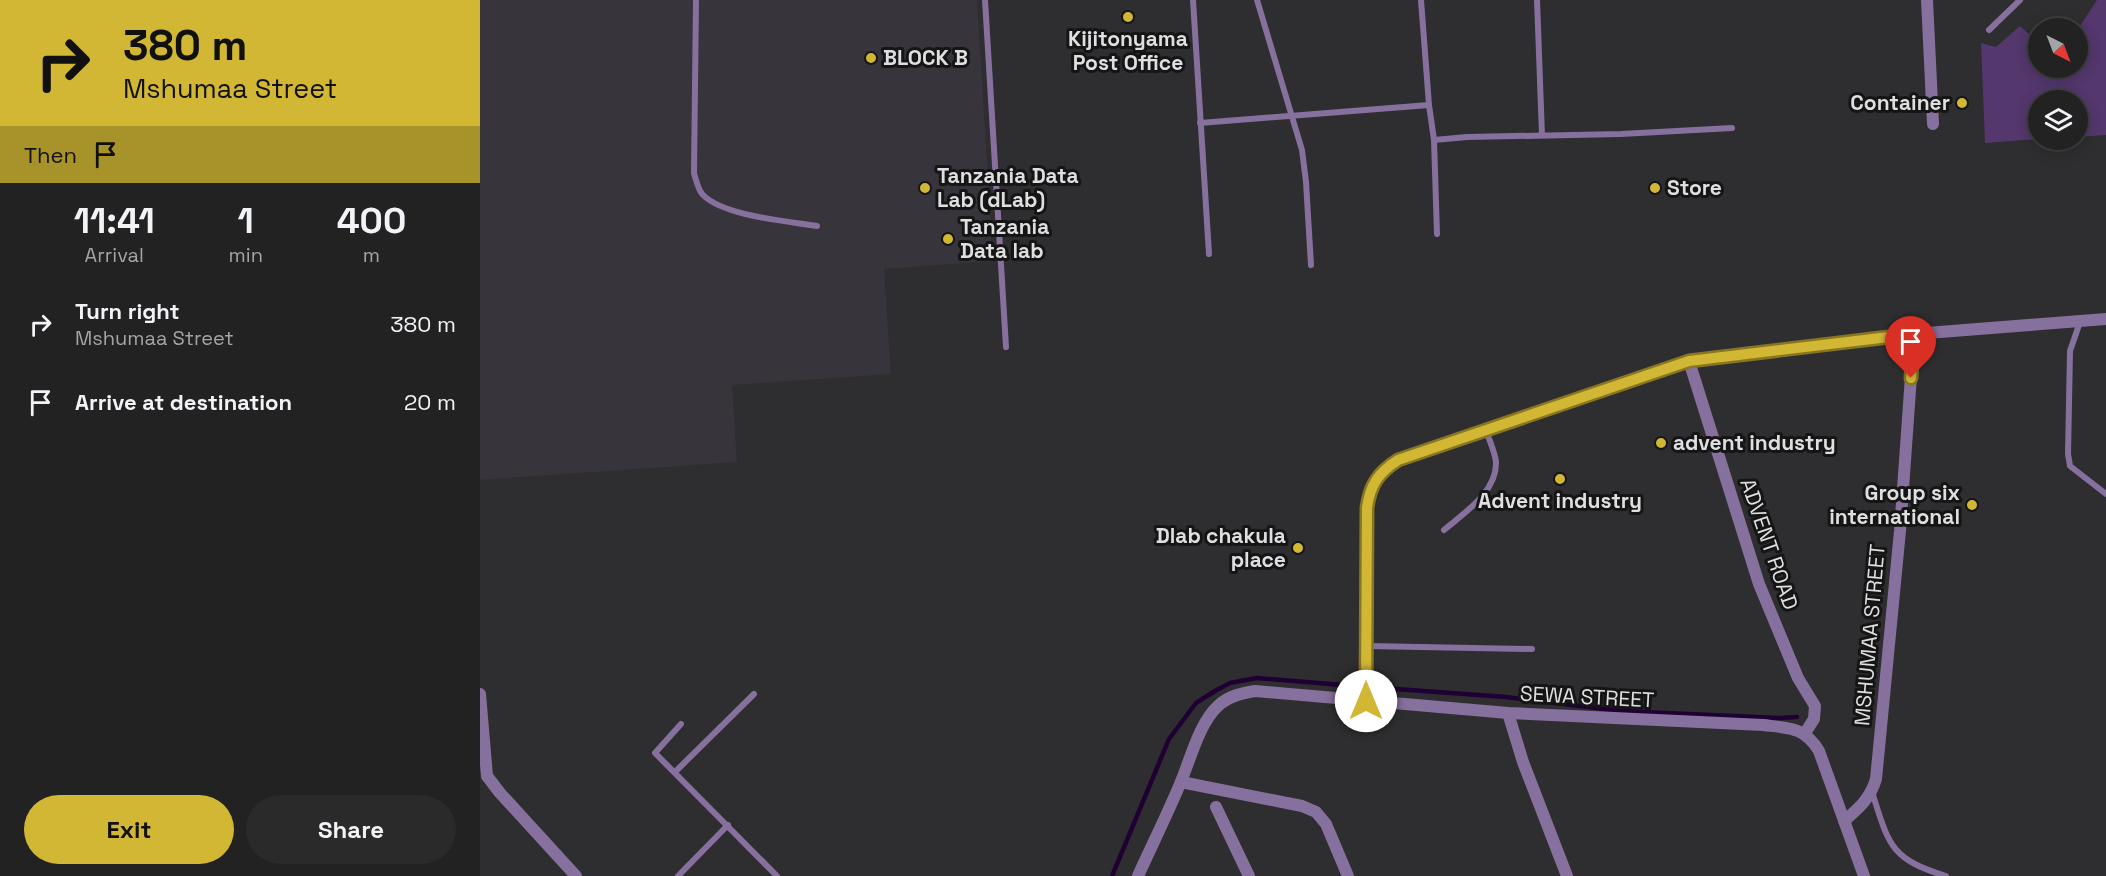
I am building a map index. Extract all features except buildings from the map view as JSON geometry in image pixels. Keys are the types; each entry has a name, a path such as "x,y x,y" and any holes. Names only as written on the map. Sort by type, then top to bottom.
{"street":[{"path":"1928,0 1933,124"},
{"path":"1366,701 1369,491 1387,467 1398,460 1689,361 1914,334 2106,319"},
{"name":"MSHUMAA STREET","path":"1872,792 1877,768 1898,554 1914,334"},
{"name":"ADVENT ROAD","path":"1689,361 1759,584 1798,678 1815,706 1814,719 1805,733"},
{"name":"SEWA STREET","path":"1138,876 1208,719 1217,706 1242,692 1255,691 1508,713 1763,725 1785,727 1805,733"},
{"path":"480,694 488,776 500,793 576,876"},
{"path":"1508,713 1523,762 1567,876"},
{"path":"1805,733 1819,751 1864,876"},
{"path":"1181,782 1302,806 1316,812 1326,824 1348,876"},
{"path":"1844,821 1867,800 1872,792"},
{"path":"1216,807 1249,876"}],"lane":[{"path":"696,0 694,173 700,193 713,204 741,213 817,226"},
{"path":"985,0 1006,347"},
{"path":"1193,0 1209,254"},
{"path":"1257,0 1302,150 1311,265"},
{"path":"1421,0 1434,140 1437,234"},
{"path":"1537,0 1542,135"},
{"path":"1989,30 2020,0"},
{"path":"1200,123 1429,105"},
{"path":"1434,140 1732,128"},
{"path":"2080,321 2070,351 2068,454 2070,466 2106,494"},
{"path":"1444,530 1476,503 1494,478 1496,460 1486,430"},
{"path":"1366,646 1532,649"},
{"path":"675,772 754,694"},
{"path":"681,724 655,753 777,876"},
{"path":"1872,792 1890,842 1903,858 1927,870 1946,876"},
{"path":"678,876 728,825"}],"shaded area":[{"path":"480,0 977,0 993,261 884,269 891,374 732,385 737,462 480,480"},
{"path":"2097,0 2106,0 2106,135 2088,136 2088,90 2028,90 2028,140 1985,143 1981,43 1996,47 2020,26 2028,33 2028,78 2088,78 2088,18 2085,18"}],"waterway":[{"path":"1112,876 1169,739 1196,703 1230,683 1257,678 1342,685"},
{"path":"1382,688 1506,697 1621,711 1797,717"}],"place":[{"name":"Kijitonyama Post Office","path":"1128,17"},
{"name":"BLOCK B","path":"871,58"},
{"name":"Container","path":"1962,103"},
{"name":"Tanzania Data Lab (dLab)","path":"925,188"},
{"name":"Store","path":"1655,188"},
{"name":"Tanzania Data lab","path":"948,239"},
{"name":"advent industry","path":"1661,443"},
{"name":"Advent industry","path":"1560,479"},
{"name":"Group six international","path":"1972,505"},
{"name":"Dlab chakula place","path":"1298,548"}],"route":[{"path":"1366,701 1369,491 1379,475 1398,460 1689,361 1914,334 1911,378"}]}
